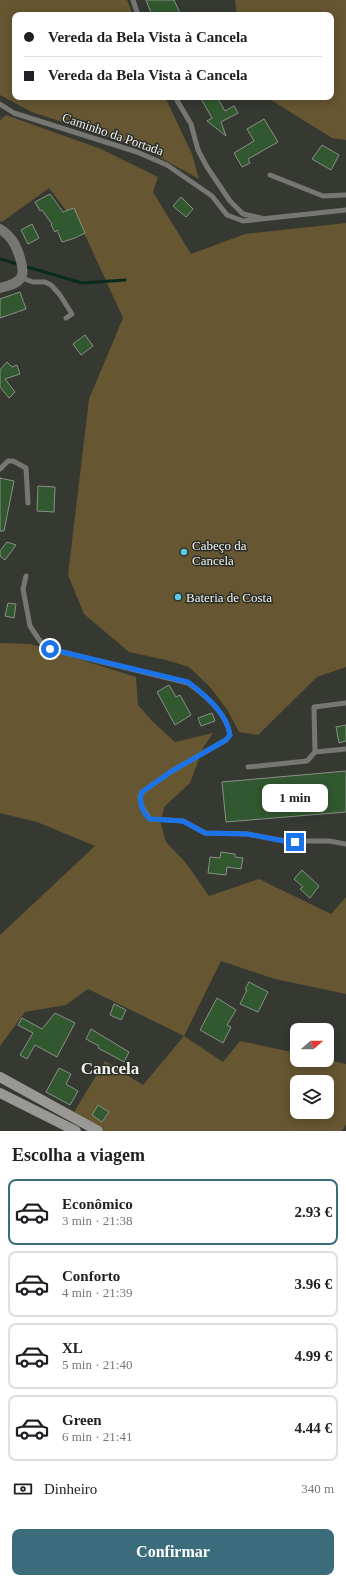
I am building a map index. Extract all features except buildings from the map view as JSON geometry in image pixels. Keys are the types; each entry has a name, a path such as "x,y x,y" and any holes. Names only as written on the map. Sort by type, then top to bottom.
{"main road":[{"path":"0,1076 98,1131"},
{"path":"0,1093 76,1131"}],"street":[{"path":"0,229 12,240 17,249 22,274 13,284 0,288"}],"lane":[{"path":"133,0 137,12"},
{"path":"177,100 191,124 198,150 207,167 230,201 243,214 264,219"},
{"name":"Caminho da Portada","path":"0,104 14,113 137,152 167,165 212,196 227,215 243,221 346,210"},
{"path":"270,175 323,196 346,195"},
{"path":"22,274 33,282 45,282 51,285 60,295 72,314 66,318"},
{"path":"0,469 8,461 13,461 26,468 28,503"},
{"path":"26,576 23,589 30,626 44,645 50,649 188,682 200,691 229,726 230,735 226,740 172,771 142,792 140,797 142,807 147,817 154,820 183,821 205,833 247,834 284,841 328,841 346,844"},
{"path":"315,752 314,707 346,703"},
{"path":"248,767 307,761 315,752 346,749"}],"shaded area":[{"path":"0,0 127,0 132,12 12,12 12,100 166,100 192,154 199,179 145,149 32,112 0,95"},
{"path":"235,0 346,0 346,140 332,138 271,100 334,100 334,12 237,12"},
{"path":"6,115 101,149 158,177 153,192 191,254 245,234 346,223 346,667 317,677 258,735 239,732 228,711 210,687 189,667 166,660 129,652 84,614 68,575 89,399 123,318 86,237 49,188 2,222 0,221 0,120"},
{"path":"0,643 31,644 136,677 138,705 153,722 175,742 213,733 203,748 190,783 165,806 160,821 166,842 186,863 209,896 259,879 331,914 346,897 346,994 275,979 221,961 184,1036 88,989 66,1005 25,1012 0,1046 0,935 95,846 37,822 0,813"},
{"path":"184,1036 223,1062 240,1041 290,1052 290,1067 334,1067 334,1061 346,1064 346,1124 342,1131 105,1131 74,1112 105,1061 143,1085"}],"waterway":[{"path":"0,259 82,283 125,280"}],"place":[{"name":"Cabeço da Cancela","path":"184,552"},
{"name":"Bateria de Costa","path":"178,597"}],"district":[{"name":"Cancela","path":"110,1068"}],"route":[{"path":"50,649 149,674 188,682 200,691 229,726 230,735 226,740 172,771 142,792 140,797 144,813 147,817 154,820 183,821 205,833 247,834 295,842"}]}
